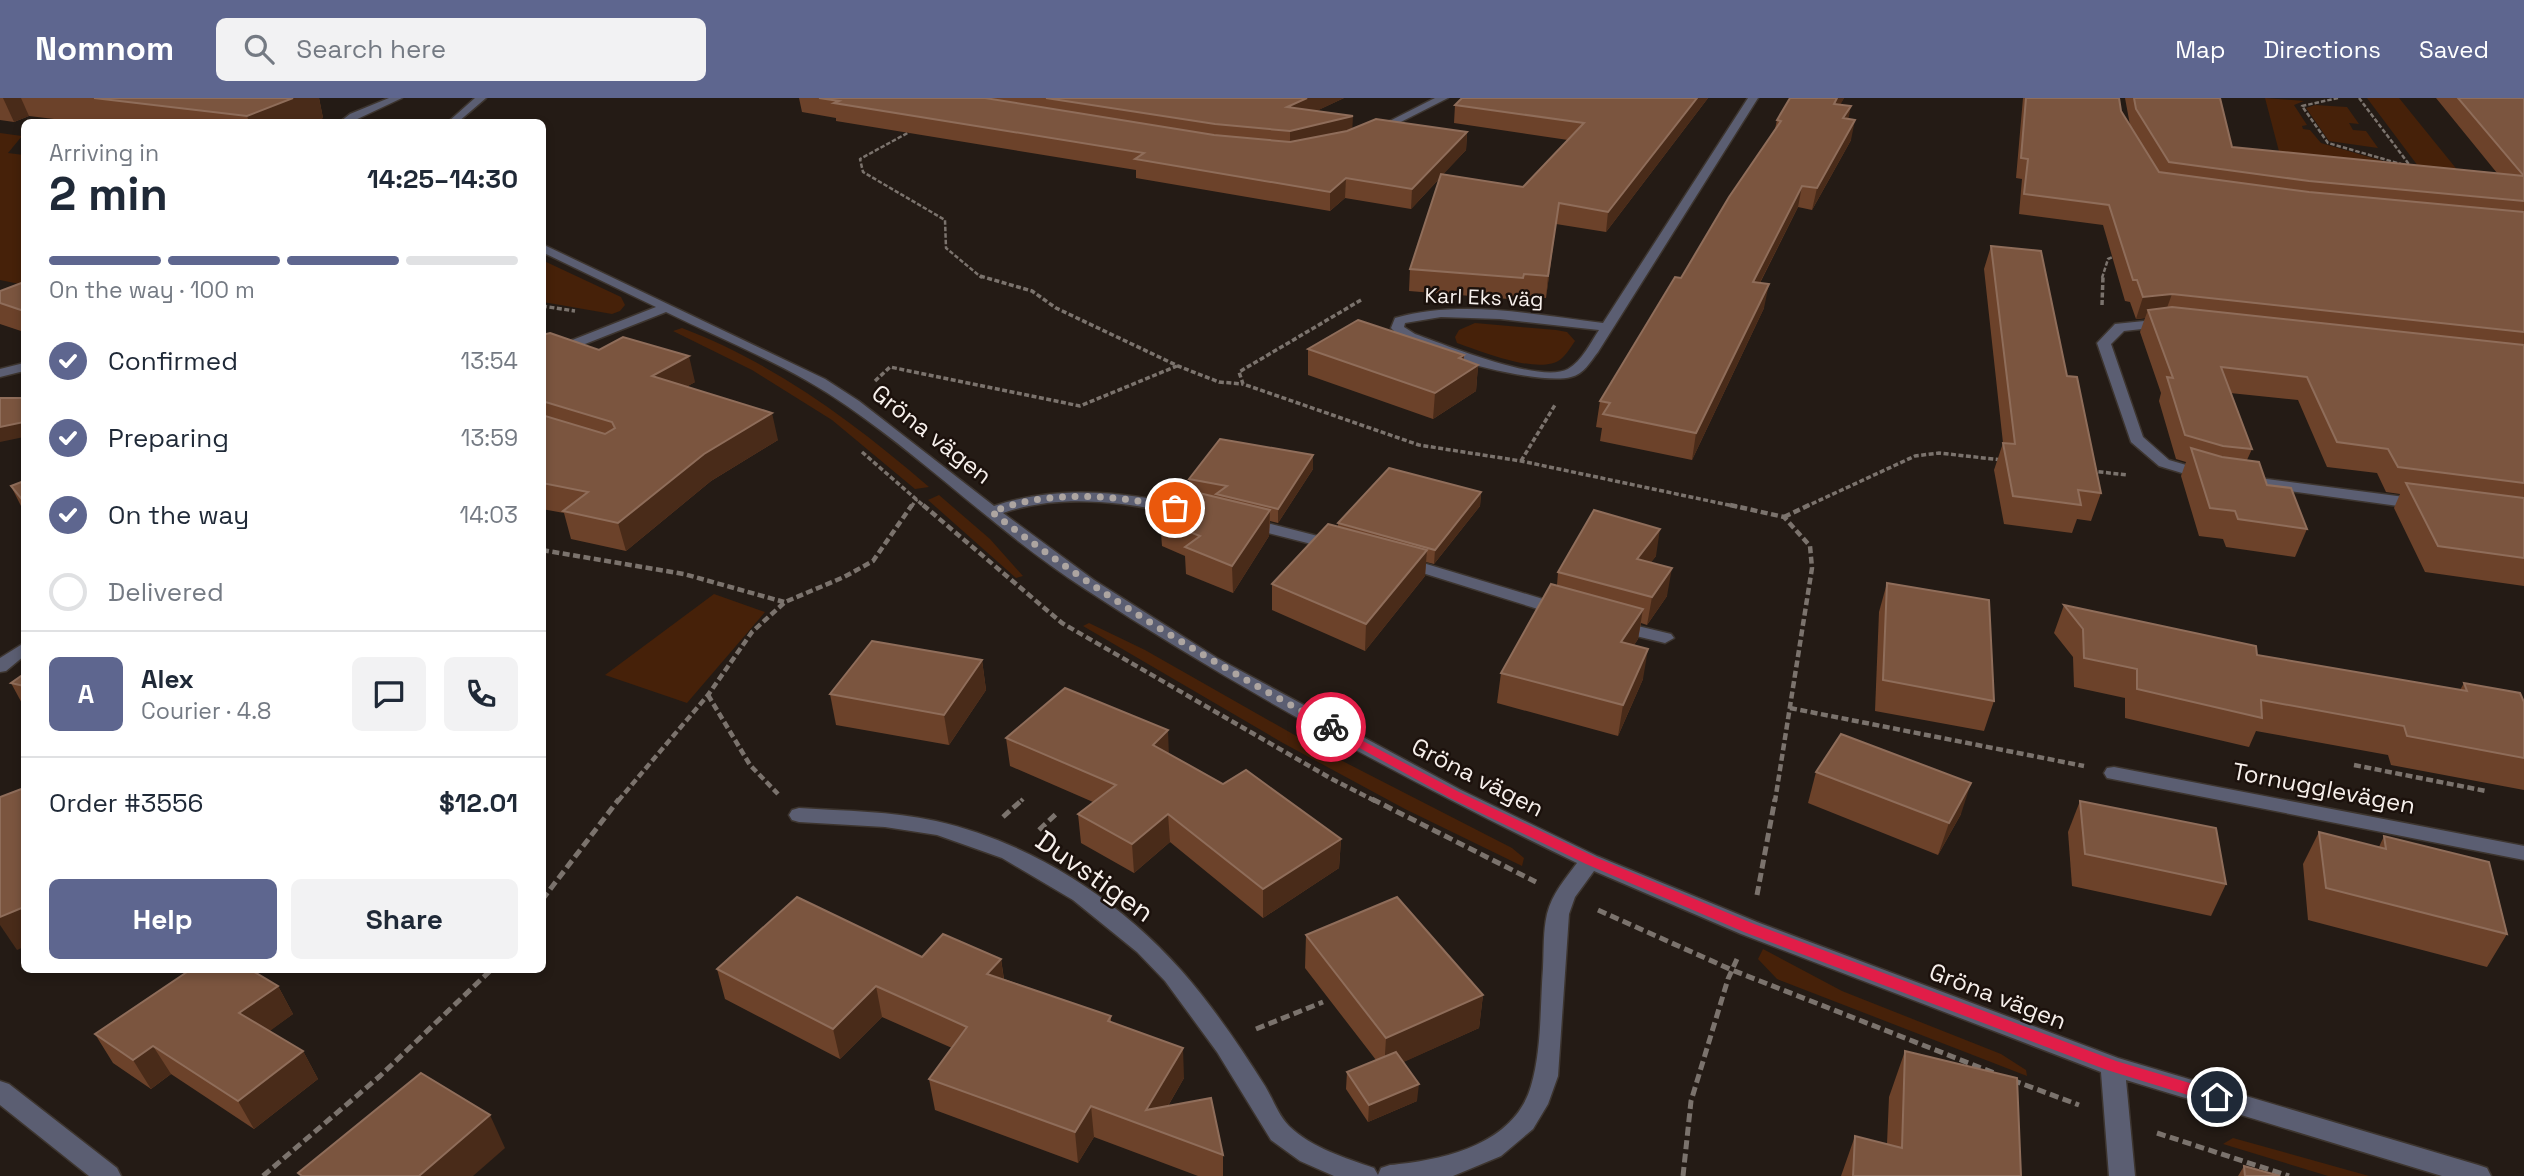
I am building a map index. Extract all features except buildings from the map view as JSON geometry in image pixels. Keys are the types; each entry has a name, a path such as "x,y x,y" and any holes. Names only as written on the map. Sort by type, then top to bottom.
{"street":[{"path":"349,119 397,98"},
{"path":"456,119 481,98"},
{"path":"1365,135 1398,122 1443,98"},
{"name":"Karl Eks väg","path":"1607,327 1449,313 1409,317 1400,321 1397,328 1410,337 1496,365 1546,376 1566,375 1579,369 1607,327 1753,98"},
{"name":"Gröna vägen","path":"546,249 820,382 854,404 1088,584 1211,662 1454,795 1590,861 1749,928 2113,1066 2478,1176"},
{"path":"546,355 668,307"},
{"path":"2178,325 2120,327 2104,343 2136,439 2164,464 2211,477 2435,506"},
{"path":"0,373 21,368"},
{"path":"992,512 1013,503 1054,499 1103,498 1153,503 1353,550"},
{"path":"1391,559 1571,614"},
{"path":"1595,621 1665,638"},
{"path":"0,667 21,651"},
{"name":"Tornugglevägen","path":"2114,773 2524,853"},
{"name":"Duvstigen","path":"799,814 938,828 1013,855 1055,877 1133,934 1194,1001 1279,1133 1328,1164 1365,1176"},
{"path":"1390,1176 1417,1174 1460,1164 1512,1136 1536,1105 1546,1076 1558,914 1565,895 1590,861"},
{"path":"2113,1066 2122,1176"},
{"path":"0,1091 108,1176"}],"path":[{"path":"2338,98 2302,106 2328,143 2412,168 2359,98"},
{"path":"914,129 860,159 863,172 945,220 946,248 983,279 1032,291 1056,308 1178,366 1219,382 1243,384 1419,445 1521,461 1784,517 1810,546 1812,568 1774,808 1755,903"},
{"path":"2119,255 2108,259 2101,282 2102,309 2120,327"},
{"path":"1243,384 1239,372 1361,300"},
{"path":"875,381 890,367 927,372 1080,406 1178,366"},
{"path":"1521,461 1555,405"},
{"path":"1784,517 1915,456 1939,453 2005,461"},
{"path":"2083,470 2135,476"},
{"path":"546,895 629,786 708,695 752,632 785,602 844,577 873,561 916,499"},
{"path":"546,551 684,574 785,602"},
{"path":"708,695 750,765 799,814"},
{"path":"1790,708 2032,754 2114,773"},
{"path":"2354,765 2486,791"},
{"path":"1598,910 1732,970 1997,1074"},
{"path":"263,1176 325,1126 431,1030 488,973"},
{"path":"1683,1176 1690,1101 1728,979"},
{"path":"1222,1042 1323,1002"},
{"path":"2009,1079 2045,1093"},
{"path":"2189,1144 2289,1176"}],"shaded area":[{"path":"2265,98 2304,101 2294,105 2307,125 2302,126 2303,129 2310,130 2321,143 2407,168 2281,159"},
{"path":"2367,98 2399,98 2463,177 2424,174"},
{"path":"2315,105 2347,107 2359,124 2349,123 2353,130 2366,131 2378,148 2329,141 2306,108"},
{"path":"0,133 21,136 8,153 21,155 21,284 0,280"},
{"path":"546,262 621,297 625,305 612,314 546,303"},
{"path":"1475,323 1556,330 1567,332 1575,341 1561,359 1551,364 1525,364 1457,343 1455,337 1459,330"},
{"path":"682,328 716,342 781,377 843,418 929,487 915,489 832,420 752,370 673,331"},
{"path":"939,495 990,539 1023,576 1016,578 928,500"},
{"path":"714,594 765,612 687,703 605,675"},
{"path":"1089,623 1145,650 1321,750 1512,848 1524,858 1522,866 1405,809 1283,743 1083,626"},
{"path":"1763,949 1842,991 2001,1054 2026,1070 2027,1076 1777,979 1758,959"},
{"path":"2233,1138 2369,1176 2328,1176 2223,1144"}],"way so far":[{"path":"1175,508 1103,498 1054,499 1013,503 992,512 1088,584 1211,662 1331,727"}],"route":[{"path":"1331,727 1454,795 1590,861 1749,928 2113,1066 2217,1097"}]}
